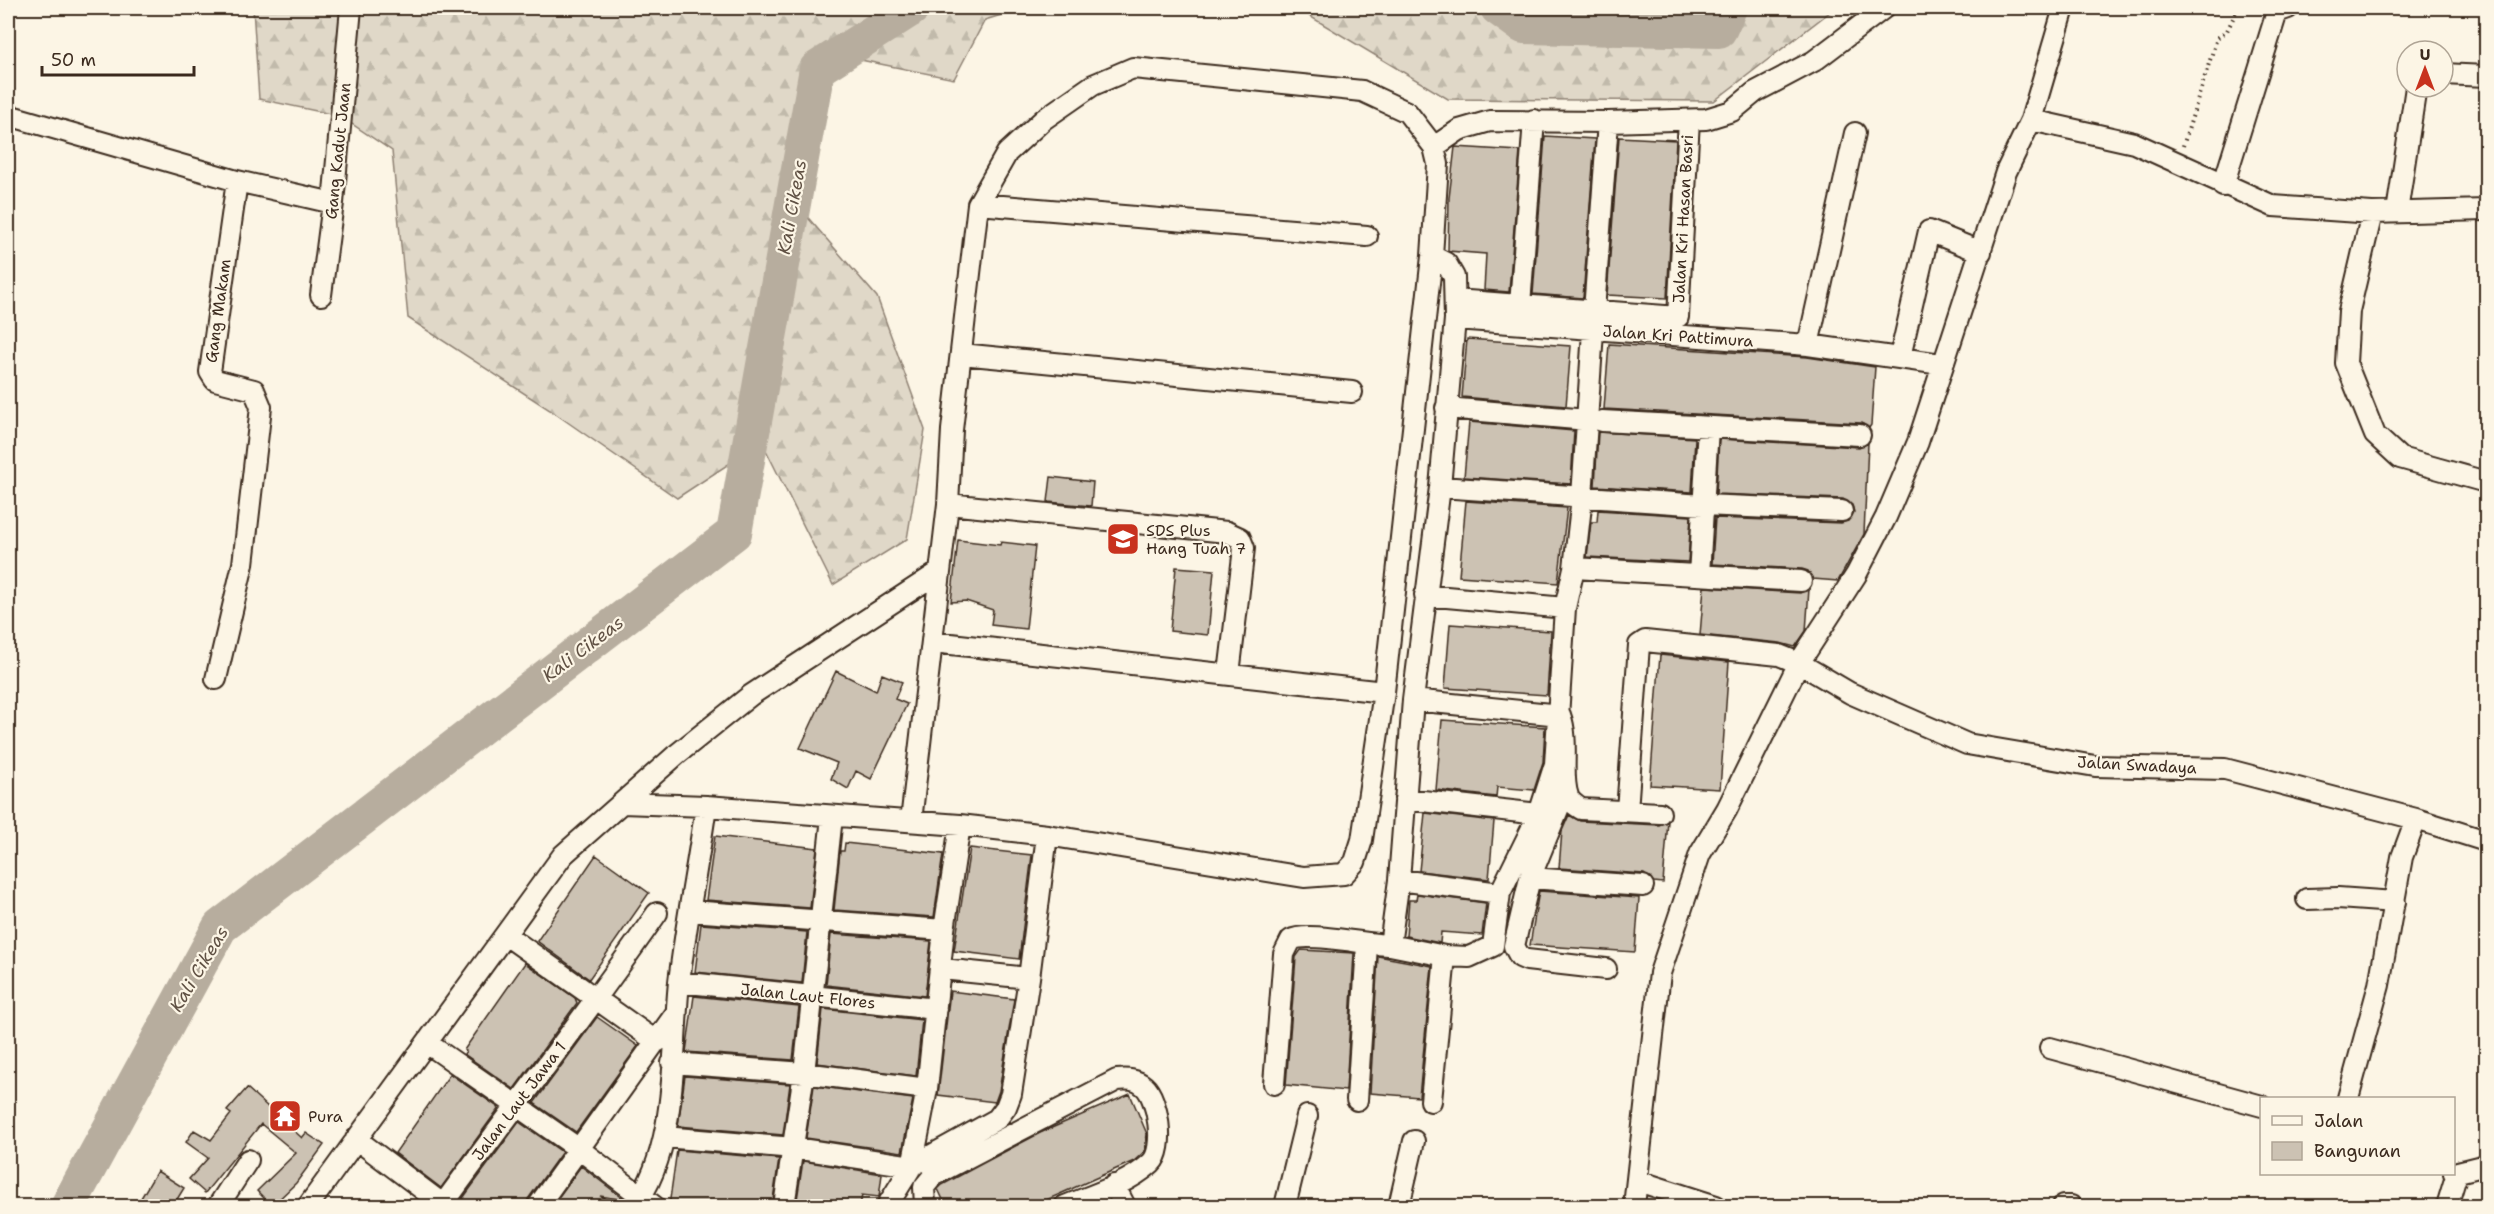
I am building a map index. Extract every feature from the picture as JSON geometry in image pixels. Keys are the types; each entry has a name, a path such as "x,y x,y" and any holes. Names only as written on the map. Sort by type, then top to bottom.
{"street":[{"name":"Gang Kadut Jaan","path":"321,295 333,203 351,8"},
{"path":"1434,147 1460,130 1490,121 1689,120 1706,119 1732,111 1755,92 1814,61 1884,8"},
{"path":"1634,1206 1660,973 1700,854 1727,809 1799,663 1856,575 1886,518 1918,442 1941,364 1981,252 2006,171 2031,120 2064,8"},
{"path":"2223,186 2277,12 2288,8"},
{"path":"622,802 960,825 1047,835 1304,877 1344,874 1355,862 1362,840 1384,692 1432,256 1438,164 1434,147 1407,112 1362,91 1132,68 1093,86 1044,119 1007,153 978,204 952,430 948,504 933,642 910,821"},
{"path":"2455,75 2487,76"},
{"path":"2397,212 2414,99"},
{"path":"8,115 237,181 333,203"},
{"path":"1520,305 1534,120"},
{"name":"Jalan Kri Hasan Basri","path":"1594,311 1678,317 1689,120"},
{"path":"2031,120 2134,143 2223,186 2273,206 2372,213 2487,210"},
{"path":"1455,310 1520,305 1594,311 1608,122"},
{"path":"1808,345 1855,133"},
{"name":"Gang Makam","path":"216,679 243,564 261,407 254,390 215,380 210,372 237,181"},
{"path":"978,204 1367,236"},
{"path":"2372,213 2349,311 2346,363 2375,435 2400,458 2487,482"},
{"path":"1900,357 1929,231 1981,252"},
{"path":"1390,945 1399,880 1413,700 1440,487 1455,310 1454,277 1446,263 1432,256"},
{"name":"Jalan Kri Pattimura","path":"1455,310 1593,331 1808,345 1941,364"},
{"path":"1275,1084 1287,946 1297,937 1305,935 1367,945 1390,945 1445,956 1469,957 1493,946 1500,893 1539,814 1555,764 1560,715 1565,608 1575,568 1582,497 1595,420 1593,331"},
{"path":"961,354 1352,392"},
{"path":"1446,408 1708,428 1860,435"},
{"path":"1699,575 1708,428"},
{"path":"1440,487 1703,505 1842,511"},
{"path":"948,504 1227,532 1239,538 1244,548 1229,674"},
{"path":"1575,568 1801,581"},
{"path":"308,1206 359,1141 427,1042 563,855 622,802 751,695 939,572"},
{"path":"1425,595 1565,608"},
{"path":"933,642 1384,692"},
{"name":"Jalan Swadaya","path":"1627,811 1639,645 1645,642 1779,655 1799,663 1850,693 1967,744 2095,766 2225,769 2416,819 2487,841"},
{"path":"1413,700 1560,715"},
{"path":"1560,715 1565,729 1568,798 1581,808 1660,813"},
{"path":"1566,790 1530,878 1514,938 1516,952 1527,960 1606,969"},
{"path":"1405,799 1539,814"},
{"path":"427,1042 579,1149 643,1203 664,1137 679,982 706,806"},
{"path":"784,1206 804,1073 832,817"},
{"path":"2348,1097 2379,985 2402,857 2416,819"},
{"path":"887,1206 912,1166 927,1089 942,969 944,930 960,825"},
{"path":"664,1137 794,1148 912,1166 997,1119 1006,1107 1029,978 1047,835"},
{"path":"1530,878 1643,886"},
{"path":"1399,880 1500,893"},
{"path":"2307,899 2338,898 2395,902"},
{"path":"691,911 944,930"},
{"name":"Jalan Laut Jawa 1","path":"443,1206 515,1103 597,999 657,913"},
{"path":"506,935 657,1041"},
{"path":"1357,1100 1367,945"},
{"path":"1431,1101 1445,956"},
{"path":"942,969 1029,978"},
{"name":"Jalan Laut Flores","path":"679,982 811,998 936,1009"},
{"path":"538,1206 678,1011"},
{"path":"2050,1048 2260,1105"},
{"path":"672,1063 804,1073 927,1089"},
{"path":"925,1206 924,1187 934,1175 1117,1080 1130,1079 1144,1086 1151,1095 1160,1140 1158,1151 1152,1162 1114,1185 1065,1206"},
{"path":"1285,1206 1307,1116"},
{"path":"359,1141 443,1206"},
{"path":"1400,1206 1414,1141"},
{"path":"218,1206 248,1160"},
{"path":"2455,1173 2487,1165"},
{"path":"2447,1206 2455,1175"},
{"path":"1638,1181 1716,1206"},
{"path":"1114,1185 1125,1206"},
{"path":"2062,1206 2071,1206"}],"path":[{"path":"2177,164 2217,38 2227,31 2238,8"}],"green space":[{"path":"253,8 1024,8 985,20 954,79 816,51 783,189 877,297 925,430 907,539 833,585 762,442 677,498 550,410 408,318 392,151 340,116 259,99"},
{"path":"1296,8 1835,8 1714,101 1448,99"}],"building":[{"path":"1545,136 1595,139 1583,298 1533,294"},
{"path":"1619,137 1676,140 1667,298 1607,295"},
{"path":"1455,147 1520,151 1509,292 1484,290 1486,254 1448,251 1449,198"},
{"path":"1467,339 1571,346 1566,406 1462,397"},
{"path":"1609,344 1807,357 1875,367 1871,425 1869,428 1861,423 1604,409"},
{"path":"1469,422 1574,431 1571,484 1464,477"},
{"path":"1598,432 1695,438 1692,492 1595,486"},
{"path":"1719,439 1859,447 1868,443 1864,534 1838,581 1813,579 1808,571 1802,569 1712,564 1715,518 1841,523 1848,521 1854,512 1852,505 1843,499 1716,494"},
{"path":"1051,477 1093,482 1091,506 1048,502"},
{"path":"1466,501 1567,508 1558,583 1459,576"},
{"path":"1598,510 1691,516 1688,562 1587,557 1591,522 1597,522"},
{"path":"958,540 1035,546 1026,629 991,625 993,610 966,601 951,602"},
{"path":"1176,567 1214,570 1208,635 1170,631"},
{"path":"1704,587 1800,593 1809,589 1806,631 1795,647 1780,643 1700,635"},
{"path":"1450,624 1551,631 1547,695 1445,688"},
{"path":"1660,655 1729,662 1720,789 1650,785"},
{"path":"836,671 876,691 882,674 902,682 895,699 907,704 871,779 856,771 848,789 831,779 837,763 800,748"},
{"path":"1442,720 1545,727 1543,762 1534,790 1497,787 1496,797 1436,790"},
{"path":"1425,813 1494,821 1489,879 1419,871"},
{"path":"1569,815 1580,821 1659,825 1668,821 1663,883 1654,882 1644,874 1559,868 1562,831"},
{"path":"715,836 817,848 810,908 706,900"},
{"path":"845,843 943,854 934,917 834,910 840,851 844,851"},
{"path":"970,848 1032,855 1019,959 954,951"},
{"path":"596,855 649,893 589,979 537,941"},
{"path":"1539,891 1639,898 1635,952 1530,945"},
{"path":"1417,894 1486,903 1482,935 1441,932 1440,943 1406,936 1409,900 1416,900"},
{"path":"701,924 807,932 802,983 695,972"},
{"path":"831,934 931,941 925,996 826,985"},
{"path":"1301,950 1354,953 1346,1091 1286,1085 1296,957"},
{"path":"1378,956 1432,966 1419,1097 1370,1093"},
{"path":"525,963 575,998 577,1003 514,1089 464,1054 466,1051 464,1050"},
{"path":"950,991 1014,999 999,1091 995,1102 938,1095"},
{"path":"694,996 799,1007 793,1060 686,1052"},
{"path":"823,1009 922,1020 916,1076 817,1063"},
{"path":"597,1017 638,1046 576,1132 534,1103"},
{"path":"450,1074 499,1108 441,1188 395,1153"},
{"path":"685,1076 790,1084 783,1135 678,1126"},
{"path":"814,1086 913,1099 902,1152 806,1138"},
{"path":"247,1088 302,1138 306,1133 324,1145 296,1183 272,1206 257,1191 296,1153 261,1124 205,1193 189,1179 208,1158 186,1142 194,1130 211,1140 231,1114 227,1111"},
{"path":"1130,1094 1147,1134 1145,1151 1134,1161 1033,1206 946,1206 938,1189 942,1185 1040,1133"},
{"path":"519,1122 562,1152 528,1199 526,1206 458,1205"},
{"path":"677,1150 779,1159 772,1206 669,1206"},
{"path":"803,1161 882,1174 879,1197 862,1195 860,1206 796,1206"},
{"path":"581,1166 624,1200 600,1196 614,1206 552,1206"},
{"path":"157,1171 184,1188 173,1206 155,1206 141,1198"}],"waterway":[{"name":"Kali Cikeas","path":"68,1206 220,927 734,533 817,69 912,8"},
{"name":"Kali Cikeas","path":"1498,8 1523,26 1719,30 1729,8"}],"place":[{"name":"SDS Plus Hang Tuah 7","path":"1123,539"},
{"name":"Pura","path":"285,1116"}]}
